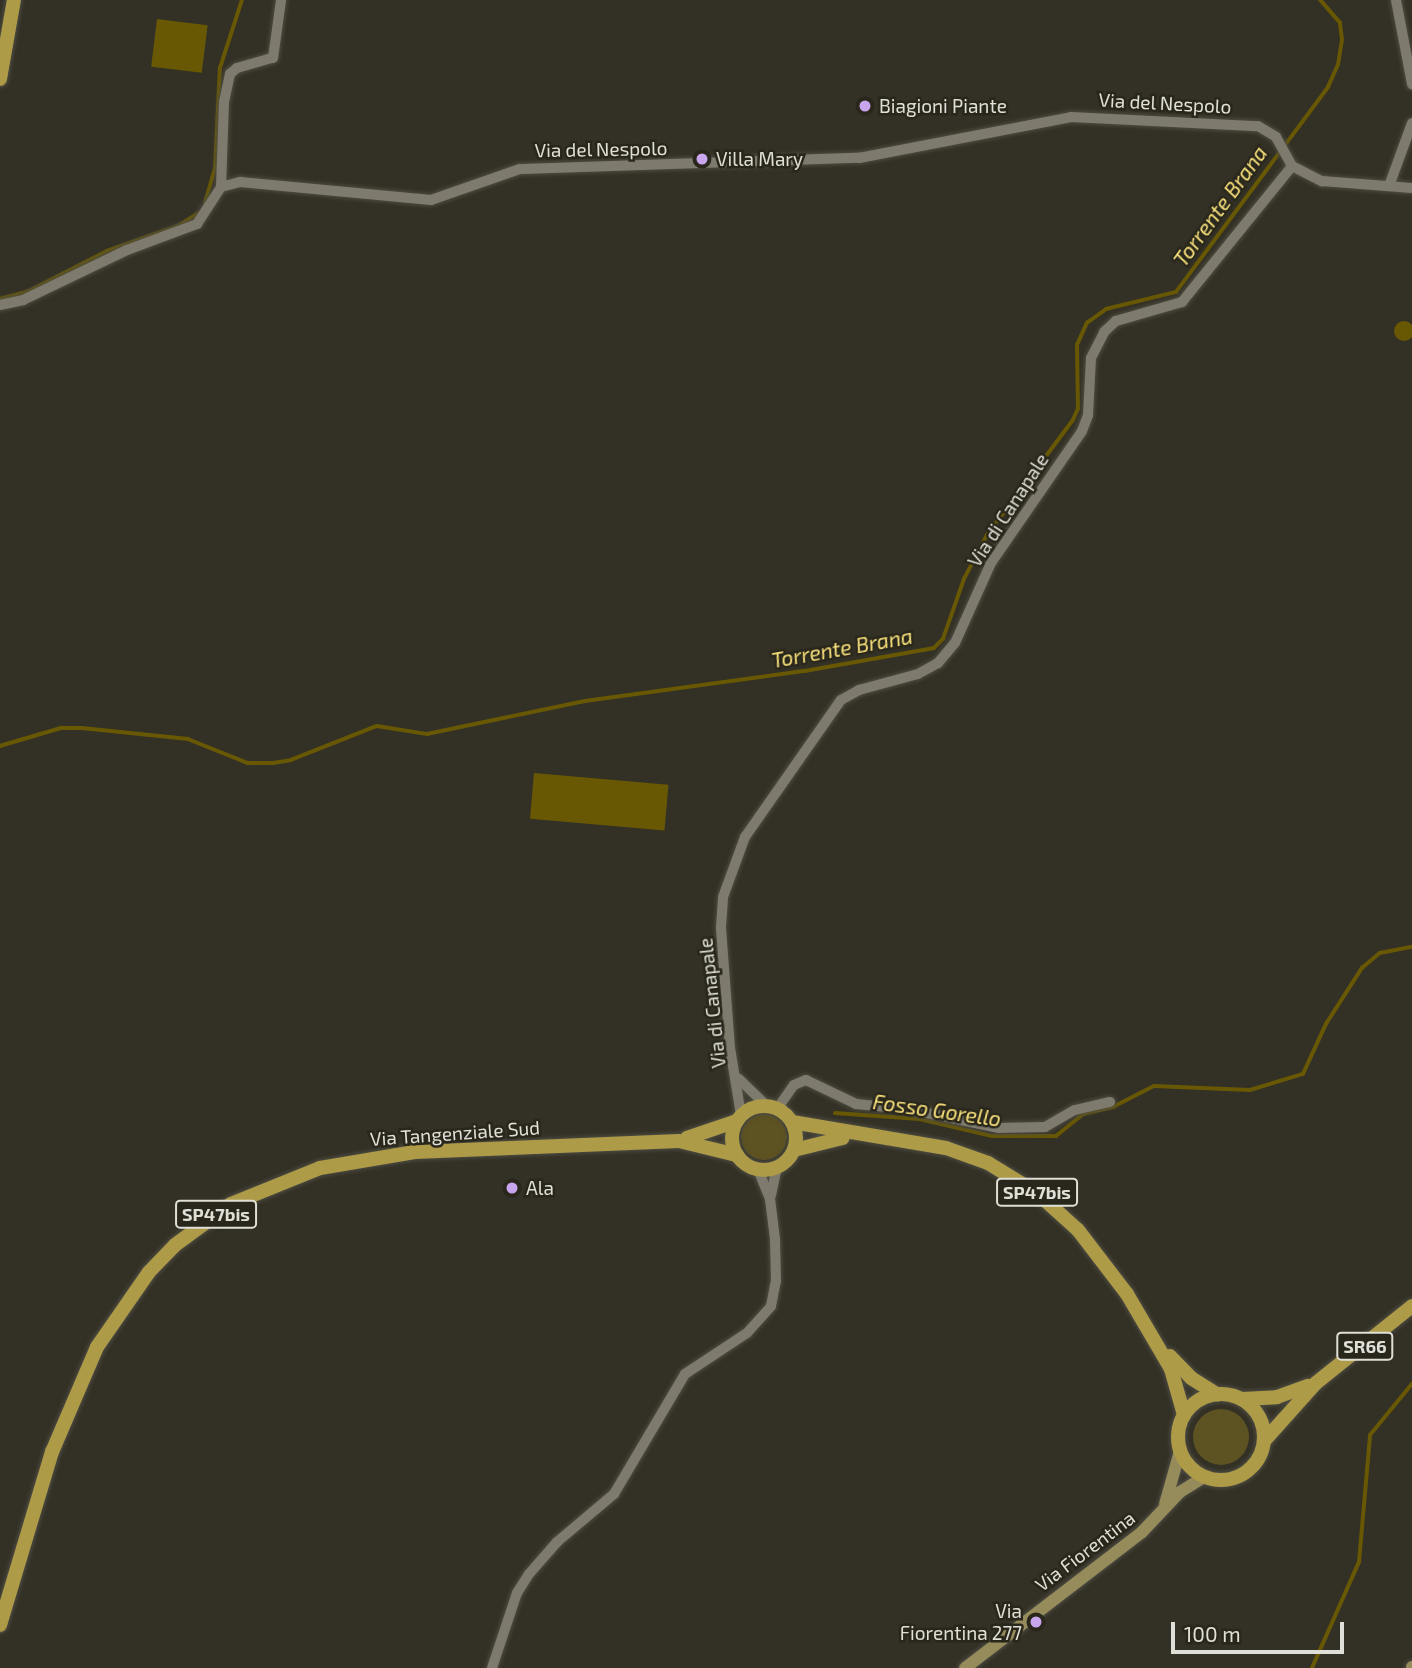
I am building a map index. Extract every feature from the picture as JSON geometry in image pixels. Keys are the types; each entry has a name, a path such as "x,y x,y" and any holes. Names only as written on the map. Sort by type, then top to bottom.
{"main road":[{"path":"0,79 14,0"},
{"path":"758,1169 777,1167 794,1150 792,1122 772,1107"},
{"name":"Via Tangenziale Sud","path":"679,1141 772,1107"},
{"path":"737,1155 732,1138 739,1118"},
{"name":"SP47bis","path":"792,1122 855,1136 946,1148 988,1163 1037,1193 1100,1256 1158,1342 1185,1373 1217,1394"},
{"name":"SP47bis","path":"794,1150 855,1136"},
{"name":"Via Tangenziale Sud","path":"0,1625 52,1452 97,1347 149,1272 199,1225 289,1177 356,1160 449,1149 679,1141 737,1155 758,1169"},
{"name":"SR66","path":"1264,1441 1316,1383 1412,1307"},
{"name":"SP47bis","path":"1158,1342 1184,1415"},
{"name":"SR66","path":"1242,1399 1277,1397 1316,1383"},
{"path":"1217,1394 1242,1399 1261,1420 1264,1441 1260,1455 1246,1472 1226,1480 1204,1477 1189,1466 1180,1451 1178,1436 1184,1415 1201,1399 1217,1394"}],"street":[{"path":"0,305 23,300 127,250 197,224 221,187 224,102 230,74 237,68 273,58 281,0"},
{"path":"1396,0 1412,84"},
{"name":"Via del Nespolo","path":"221,187 240,182 276,184 431,200 497,174 533,167 859,158 1071,117 1251,125 1276,136 1290,161"},
{"path":"1389,186 1412,123"},
{"path":"1290,161 1322,181 1412,188"},
{"name":"Via di Canapale","path":"739,1118 738,1079 730,1048 721,915 723,897 745,837 841,700 859,690 918,674 938,663 956,643 991,563 1082,431 1088,415 1091,358 1104,332 1116,321 1182,302 1290,161"},
{"path":"738,1079 772,1107 794,1085 806,1080 856,1104 908,1109 998,1128 1045,1127 1075,1110 1110,1102"},
{"path":"492,1668 517,1593 529,1574 556,1542 614,1494 685,1374 747,1333 771,1306 776,1281 770,1199 777,1167"},
{"path":"758,1169 770,1199"},
{"name":"Via Fiorentina","path":"1160,1514 1180,1451"},
{"name":"Via Fiorentina","path":"965,1668 1160,1514 1185,1488 1204,1477"}],"shaded area":[{"path":"157,19 208,25 202,73 151,67"},
{"path":"1404,321 1411,324 1414,331 1411,338 1404,341 1397,338 1394,331 1397,324"},
{"path":"534,773 668,785 664,831 530,819"},
{"path":"764,1114 780,1121 787,1137 780,1153 764,1160 748,1153 741,1137 748,1121"},
{"path":"1215,1409 1227,1409 1237,1413 1245,1421 1249,1437 1245,1453 1237,1461 1227,1465 1215,1465 1205,1461 1197,1453 1193,1443 1193,1431 1197,1421 1205,1413"}],"waterway":[{"path":"205,203 215,169 220,68 242,0"},
{"name":"Torrente Brana","path":"0,746 61,728 82,728 188,739 248,763 273,763 291,760 377,726 427,734 585,701 805,671 934,648 943,639 964,579 987,535 1073,420 1078,409 1077,345 1087,323 1106,309 1176,292 1328,87 1338,65 1342,40 1340,23 1320,0"},
{"path":"0,299 27,292 107,251 178,226 199,213"},
{"name":"Fosso Gorello","path":"835,1113 920,1119 992,1136 1056,1136 1083,1114 1113,1107 1154,1086 1250,1090 1303,1074 1326,1024 1362,968 1380,953 1412,947"},
{"path":"1312,1668 1359,1562 1370,1435 1412,1384"}],"place":[{"name":"Biagioni Piante","path":"865,106"},
{"name":"Villa Mary","path":"702,159"},
{"name":"Ala","path":"512,1188"},
{"name":"Via Fiorentina 277","path":"1036,1622"}]}
